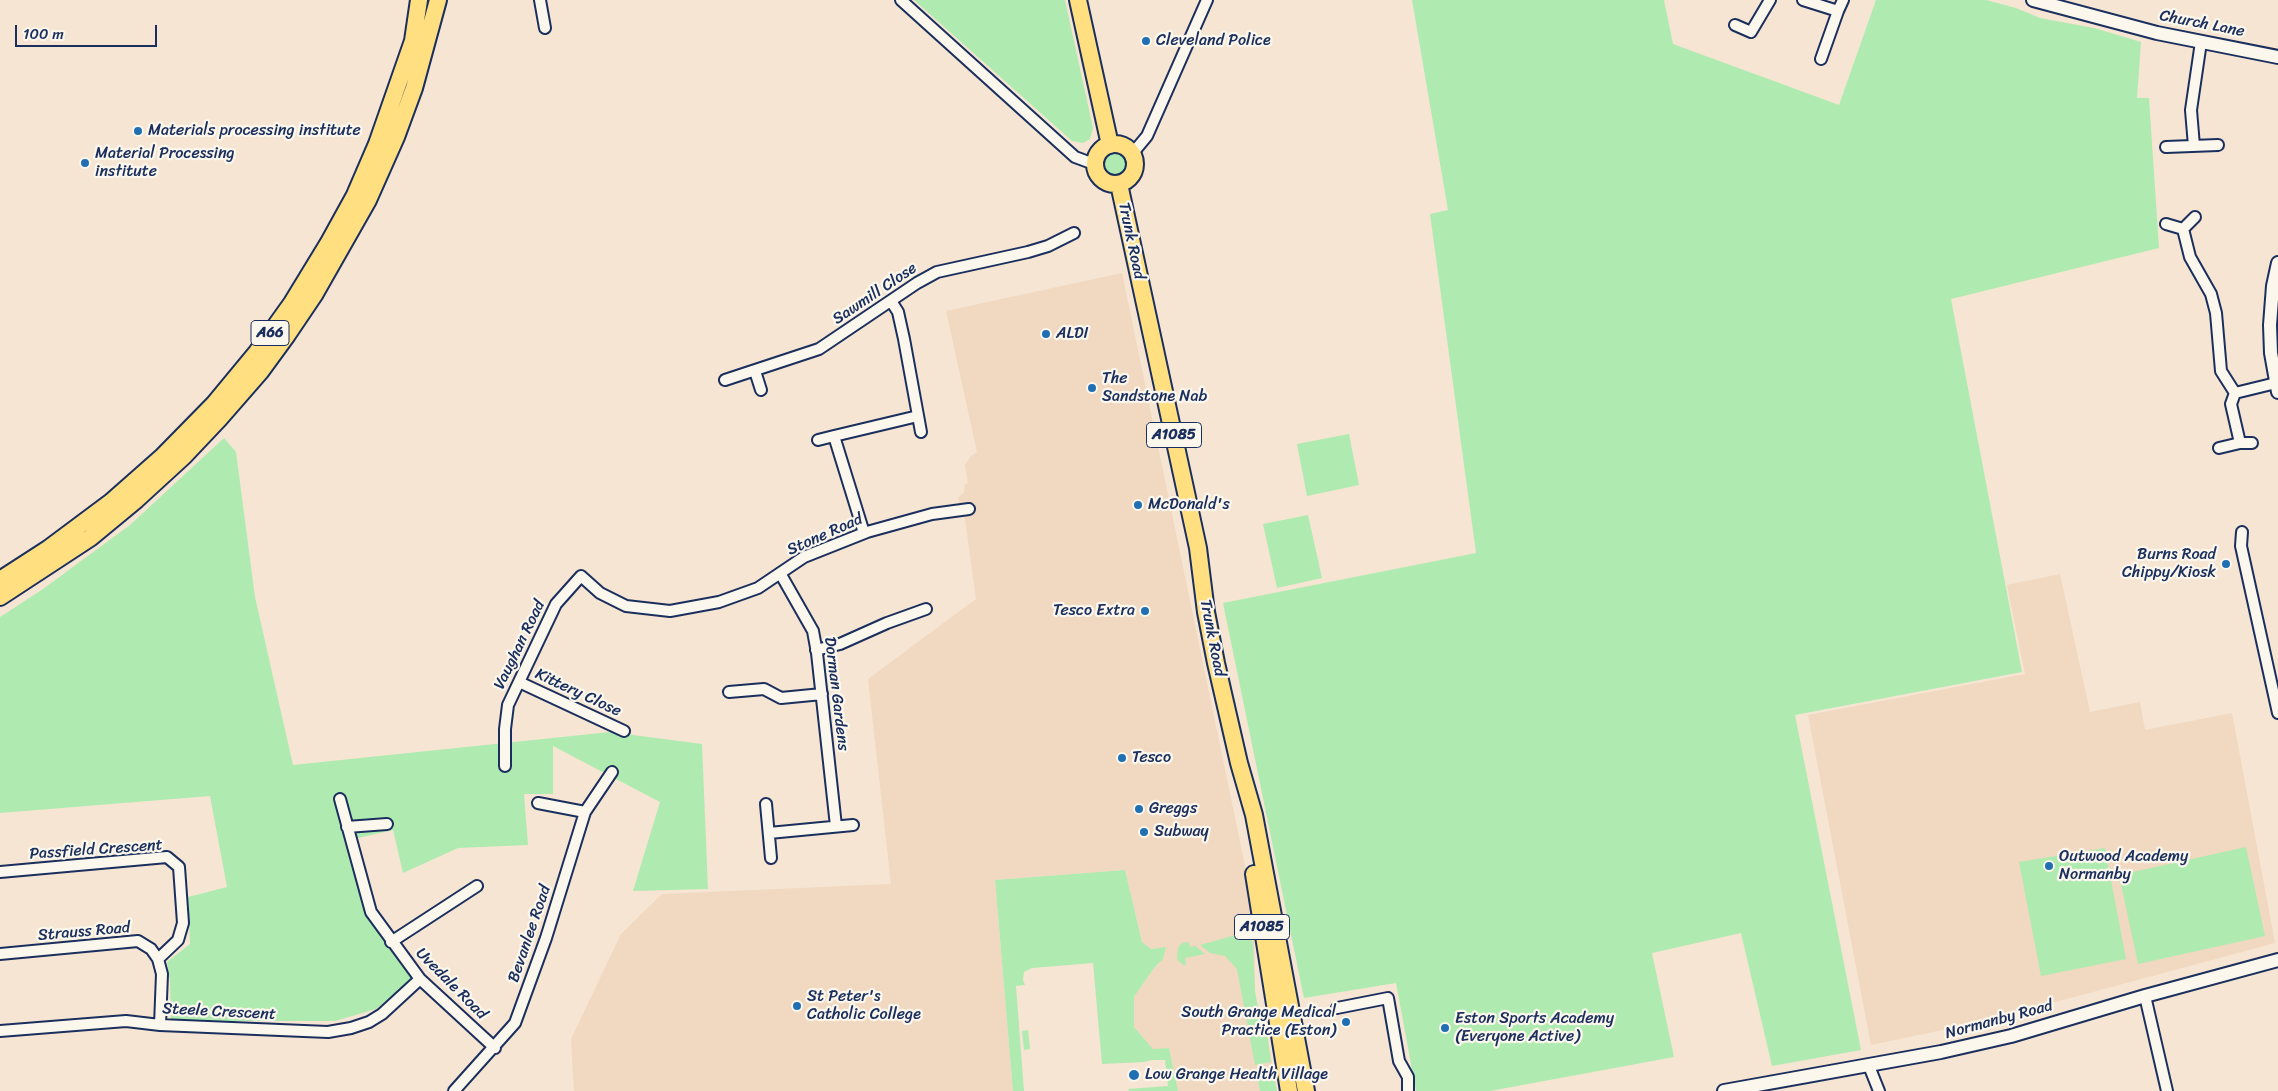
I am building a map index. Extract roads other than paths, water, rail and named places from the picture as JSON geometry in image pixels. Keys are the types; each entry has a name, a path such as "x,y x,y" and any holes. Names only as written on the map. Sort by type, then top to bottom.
{"main road":[{"name":"A66","path":"0,580 48,549 111,502 162,458 214,404 272,331 292,303 328,244 354,195 377,144 413,41 420,0"},
{"name":"A66","path":"0,598 90,538 136,500 184,456 220,419 260,372 314,295 368,200 414,88 438,0"},
{"path":"1078,0 1110,145"},
{"path":"1110,145 1122,146 1132,154 1135,160 1134,173 1130,178 1119,184 1107,183 1102,180 1095,170 1094,164 1099,152 1110,145"},
{"name":"Trunk Road","path":"1119,184 1198,548 1206,612 1239,763 1254,815 1306,1091"},
{"name":"A1085","path":"1239,763 1260,918 1289,1091"}],"street":[{"path":"540,0 545,28"},
{"path":"901,0 1075,157 1094,164"},
{"path":"1132,154 1147,136 1207,0"},
{"path":"1735,25 1751,32 1770,0"},
{"path":"1803,0 1838,11"},
{"path":"1821,59 1843,0"},
{"name":"Church Lane","path":"2033,0 2157,33 2278,57"},
{"path":"2194,146 2192,110 2200,42"},
{"path":"2166,147 2218,145"},
{"path":"2183,229 2195,217"},
{"path":"2166,224 2183,229"},
{"path":"2183,229 2190,257 2207,285 2214,303 2221,371 2234,392 2231,404 2240,443"},
{"name":"Sawmill Close","path":"725,380 819,349 937,272 1028,252 1048,246 1074,233"},
{"path":"2234,392 2277,387 2270,325 2273,286 2278,263"},
{"path":"891,301 898,312 921,432"},
{"path":"755,371 760,390"},
{"path":"818,440 918,416"},
{"path":"834,436 864,533"},
{"path":"2219,448 2240,443 2252,443"},
{"name":"Stone Road","path":"581,576 600,593 626,606 670,612 719,602 758,588 804,557 864,533 932,514 969,508"},
{"path":"2242,532 2241,546 2275,688 2278,713"},
{"name":"Dorman Gardens","path":"780,573 813,631 822,694 836,826"},
{"name":"Vaughan Road","path":"506,766 505,729 508,705 556,604 581,576"},
{"path":"816,650 834,646 887,623 926,609"},
{"name":"Kittery Close","path":"518,682 624,731"},
{"path":"729,692 764,689 781,698 822,694"},
{"name":"Bevanlee Road","path":"454,1091 495,1048 515,1023 546,938 585,812 612,772"},
{"name":"Uvedale Road","path":"340,799 371,912 420,978 495,1048"},
{"path":"538,803 585,812"},
{"path":"766,804 771,858"},
{"path":"347,827 387,824"},
{"path":"769,833 853,825"},
{"name":"Passfield Crescent","path":"0,872 167,857 179,868 183,924 178,940 158,959"},
{"path":"392,942 477,886"},
{"name":"Strauss Road","path":"0,954 138,941 150,949 158,959"},
{"path":"158,959 162,974 160,1024"},
{"name":"Normanby Road","path":"1730,1090 1869,1066 2011,1036 2145,996 2278,960"},
{"name":"Steele Crescent","path":"0,1031 126,1021 328,1032 351,1028 369,1022 382,1014 420,978"},
{"path":"2145,996 2167,1091"},
{"path":"1337,1008 1388,998 1399,1061 1408,1077 1408,1091"},
{"path":"1869,1066 1879,1091"}],"place":[{"name":"Cleveland Police","path":"1146,41"},
{"name":"Materials processing institute","path":"138,131"},
{"name":"Material Processing institute","path":"85,163"},
{"name":"ALDI","path":"1046,334"},
{"name":"The Sandstone Nab","path":"1092,388"},
{"name":"McDonald's","path":"1138,505"},
{"name":"Burns Road Chippy/Kiosk","path":"2226,564"},
{"name":"Tesco Extra","path":"1145,611"},
{"name":"Tesco","path":"1122,758"},
{"name":"Greggs","path":"1139,809"},
{"name":"Subway","path":"1144,832"},
{"name":"Outwood Academy Normanby","path":"2049,866"},
{"name":"St Peter's Catholic College","path":"797,1006"},
{"name":"South Grange Medical Practice (Eston)","path":"1346,1022"},
{"name":"Eston Sports Academy (Everyone Active)","path":"1445,1028"},
{"name":"Low Grange Health Village","path":"1134,1075"}]}
